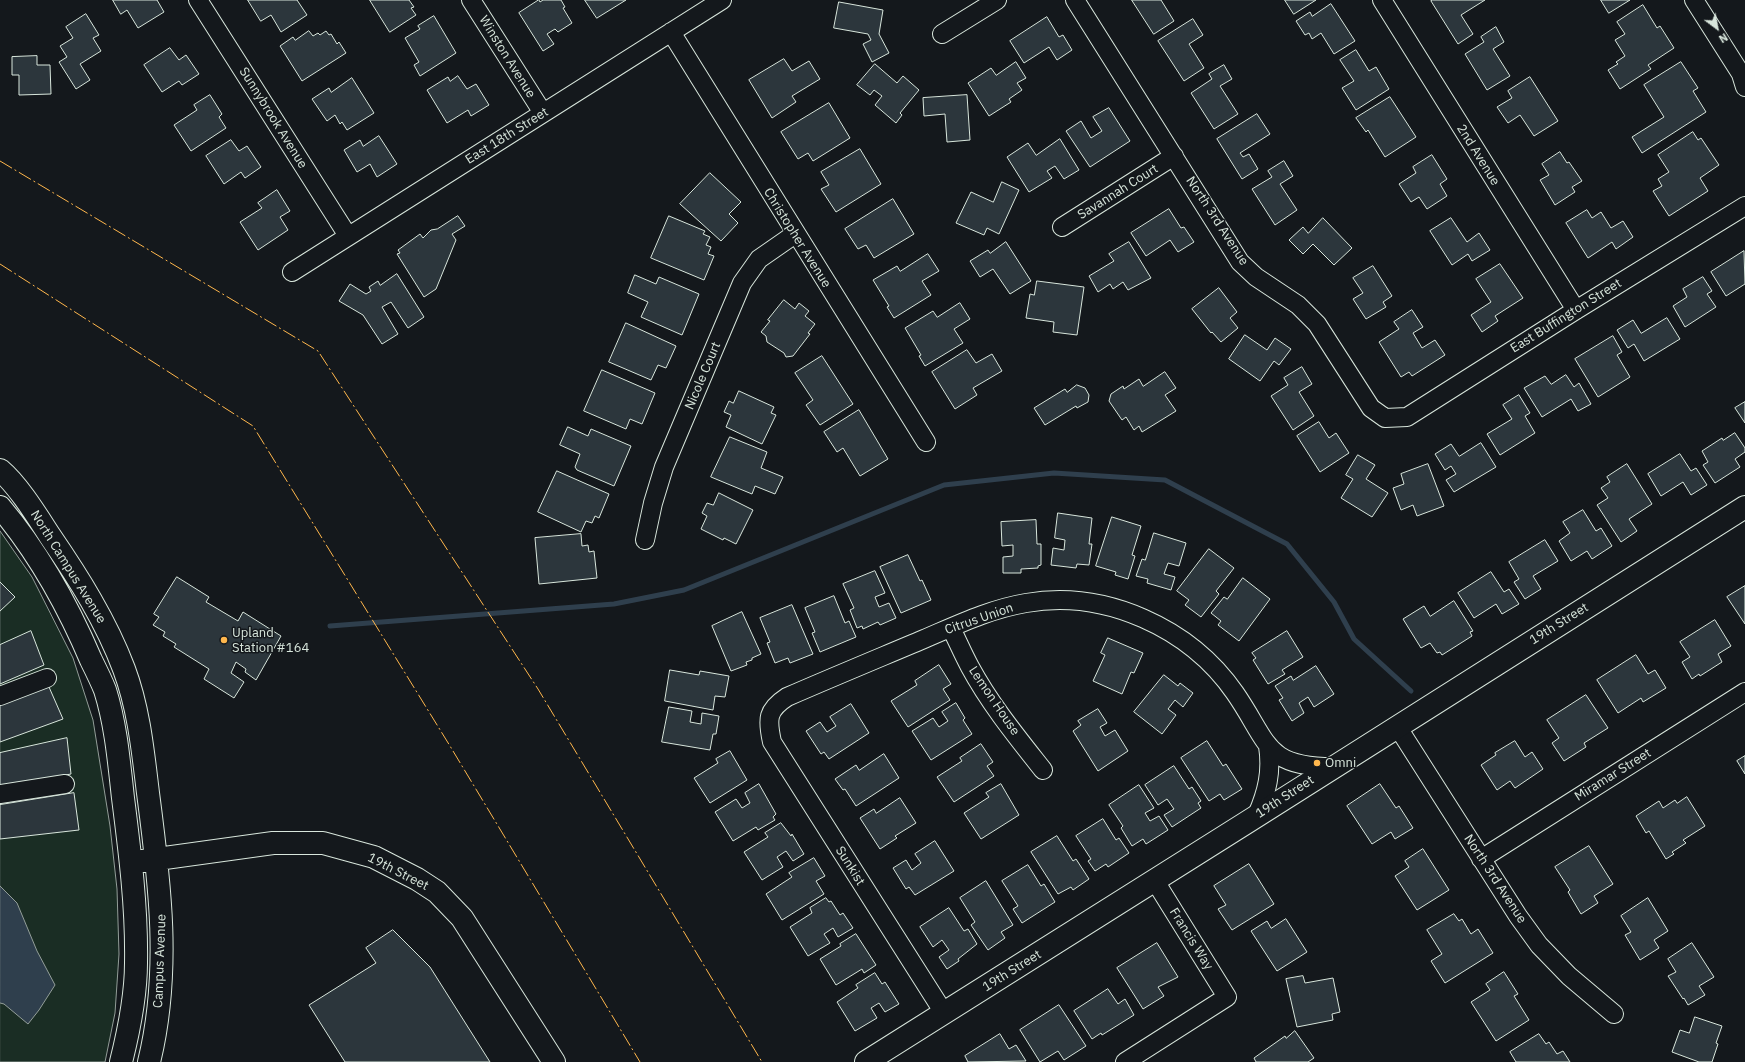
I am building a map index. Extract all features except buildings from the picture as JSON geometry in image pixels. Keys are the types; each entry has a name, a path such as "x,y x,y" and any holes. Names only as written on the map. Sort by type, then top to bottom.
{"main road":[{"name":"North Campus Avenue","path":"0,470 29,505 81,584 102,620 124,669 139,722 157,859"},
{"name":"North Campus Avenue","path":"0,507 30,548 60,596 79,631 104,690 114,728 130,863"},
{"name":"19th Street","path":"866,1062 1155,881 1397,726 1745,507"},
{"name":"19th Street","path":"130,863 266,844 323,843 374,857 417,879 437,892 462,918 554,1062"},
{"name":"Campus Avenue","path":"149,1062 158,1018 162,965 162,904 157,859"},
{"name":"Campus Avenue","path":"121,1062 133,998 136,965 135,905 130,863"}],"street":[{"name":"Sunnybrook Avenue","path":"198,0 348,236"},
{"name":"Winston Avenue","path":"471,0 543,113"},
{"name":"East 18th Street","path":"292,272 722,0"},
{"path":"942,34 997,0"},
{"name":"North 3rd Avenue","path":"1076,0 1240,262 1256,278 1298,305 1317,324 1371,408 1385,418"},
{"name":"2nd Avenue","path":"1382,0 1576,310"},
{"path":"1694,0 1742,74 1745,87"},
{"name":"Christopher Avenue","path":"670,32 926,442"},
{"name":"Savannah Court","path":"1062,228 1174,156"},
{"name":"East Buffington Street","path":"1385,418 1407,417 1576,310 1745,206"},
{"name":"Nicole Court","path":"645,540 653,502 664,467 742,283 760,259 795,234"},
{"name":"Citrus Union","path":"770,714 776,704 787,697 982,614 1025,603 1060,600 1094,603 1124,611 1154,624 1178,636 1201,654 1221,674 1236,694 1268,746 1276,754 1295,763 1310,767 1333,767"},
{"name":"Lemon House","path":"951,628 970,666 987,694 1010,728 1043,770"},
{"path":"0,696 47,678"},
{"name":"Miramar Street","path":"1481,859 1745,692"},
{"name":"Sunkist","path":"770,714 769,727 772,742 944,1013"},
{"name":"North 3rd Avenue","path":"1397,726 1518,916 1539,944 1569,976 1614,1014"},
{"name":"Citrus Union","path":"1257,815 1265,797 1269,781 1270,757 1268,746"},
{"path":"0,794 66,784"},
{"name":"Francis Way","path":"1125,1062 1227,997 1155,881"}],"green space":[{"path":"0,531 32,577 73,658 93,720 110,826 117,889 119,954 115,1013 105,1062 0,1062"}],"water":[{"path":"0,886 17,903 37,951 55,985 28,1024 4,1004 0,1003"}],"waterway":[{"path":"330,626 614,604 684,590 944,485 1054,473 1165,480 1287,544 1334,602 1354,639 1411,691"}],"power":[{"path":"0,161 318,351 538,689 762,1062"},
{"path":"0,264 253,426 450,746 640,1062"}],"place":[{"name":"Upland Station #164","path":"224,640"},
{"name":"Omni","path":"1317,763"}]}
